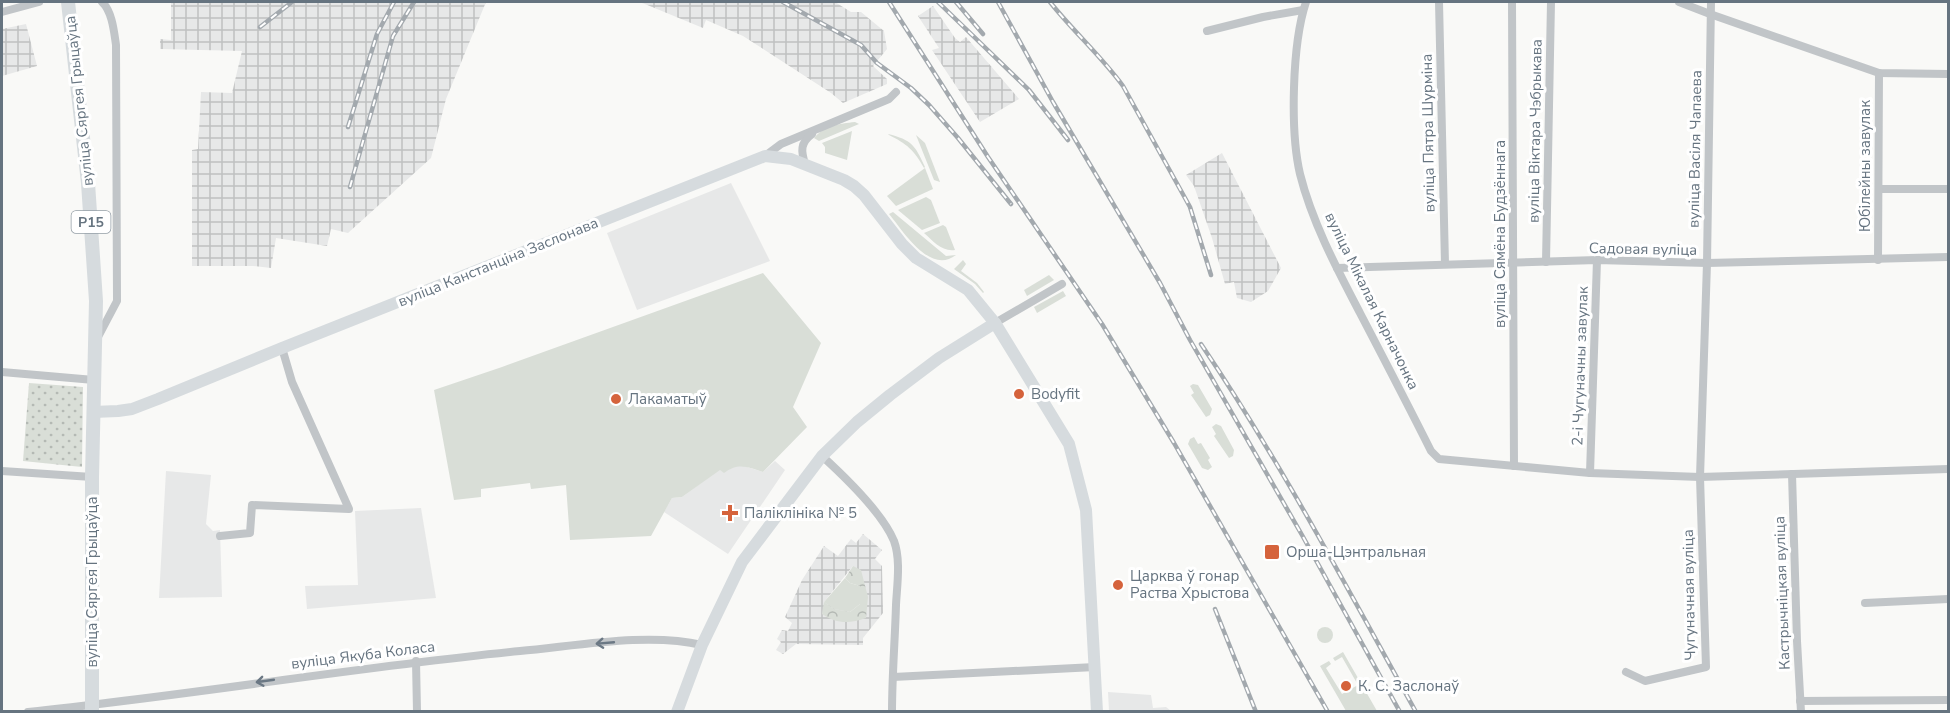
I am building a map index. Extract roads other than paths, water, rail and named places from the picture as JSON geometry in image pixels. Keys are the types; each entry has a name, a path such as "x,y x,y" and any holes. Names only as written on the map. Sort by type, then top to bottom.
{"main road":[{"name":"вуліца Сяргея Грыцаўца","path":"68,2 88,183 94,261 96,340 92,477 92,708"}],"street":[{"path":"2,12 39,2"},
{"path":"96,340 117,301 116,45 112,22 102,2"},
{"name":"вуліца Пятра Шурміна","path":"1439,2 1444,264"},
{"name":"вуліца Сямёна Будзённага","path":"1512,2 1514,466"},
{"name":"вуліца Віктара Чэбрыкава","path":"1546,262 1551,2"},
{"path":"1679,2 1879,73 1948,74"},
{"name":"вуліца Васіля Чапаева","path":"1700,477 1707,263 1711,2"},
{"path":"1207,31 1304,6"},
{"name":"вуліца Мікалая Карначонка","path":"1304,6 1294,78 1298,161 1306,195 1337,268 1431,451 1443,460 1514,466"},
{"name":"Юбілейны завулак","path":"1878,260 1879,73"},
{"name":"вуліца Канстанціна Заслонава","path":"93,412 132,409 765,156 781,144 889,99 896,92"},
{"path":"805,164 801,154 802,144 814,132"},
{"path":"765,156 779,156 805,164 854,186 916,258 968,290 995,323 1069,444 1086,510 1097,711"},
{"path":"1880,189 1948,189"},
{"name":"Садовая вуліца","path":"1337,268 1597,260 1707,263 1948,257"},
{"name":"2-і Чугуначны завулак","path":"1590,473 1597,260"},
{"path":"677,711 702,645 742,562 822,456 857,422 943,355 1062,284"},
{"path":"220,536 250,533 252,505 349,509 292,382 282,348"},
{"path":"2,372 94,380"},
{"path":"822,456 871,507 887,527 894,542 897,556 897,580 892,711"},
{"path":"1514,466 1590,473 1700,477 1948,469"},
{"path":"2,471 92,477"},
{"name":"Кастрычніцкая вуліца","path":"1792,474 1801,711"},
{"name":"Чугуначная вуліца","path":"1626,672 1645,681 1706,667 1700,477"},
{"path":"1865,603 1948,599"},
{"name":"вуліца Якуба Коласа","path":"28,711 92,708 416,661 621,641 663,640 702,645"},
{"path":"416,661 417,711"},
{"path":"892,677 1095,667"},
{"path":"1800,701 1948,700"}],"railway":[{"path":"260,27 292,2"},
{"path":"348,127 377,34 394,2"},
{"path":"350,187 393,36 414,2"},
{"path":"783,2 861,45 877,63 911,88 958,138 1011,204"},
{"path":"889,2 988,157 1102,324 1174,443 1328,712"},
{"path":"938,2 1029,90 1068,140"},
{"path":"956,2 983,34"},
{"path":"998,2 1053,102 1160,283 1400,712"},
{"path":"1050,2 1123,86 1190,207 1211,275"},
{"path":"1201,344 1286,479 1416,712"},
{"path":"1215,609 1256,712"}],"place":[{"name":"Bodyfit","path":"1019,394"},
{"name":"Лакаматыў","path":"616,399"},
{"name":"Паліклініка № 5","path":"730,513"},
{"name":"Орша-Цэнтральная","path":"1272,552"},
{"name":"Царква ў гонар Раства Хрыстова","path":"1118,585"},
{"name":"К. С. Заслонаў","path":"1346,686"}]}
